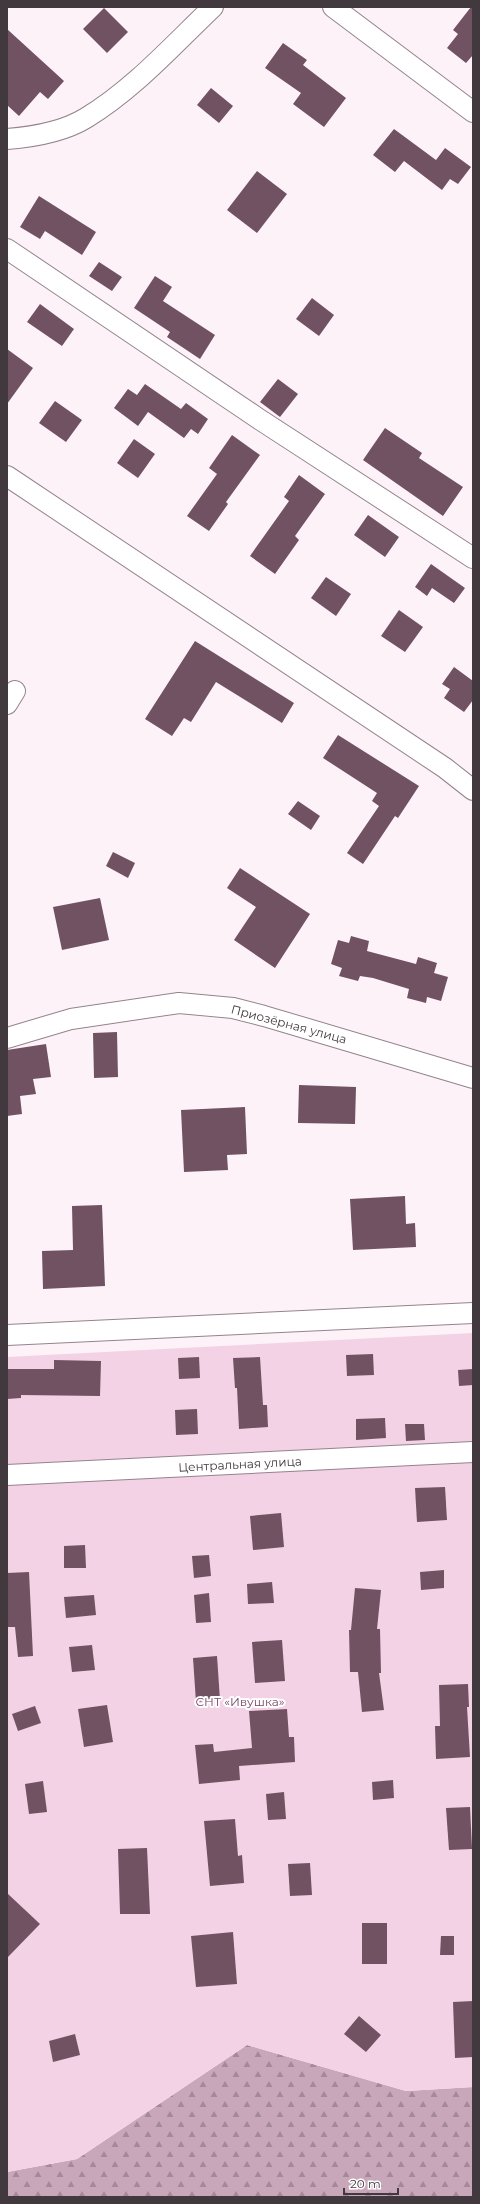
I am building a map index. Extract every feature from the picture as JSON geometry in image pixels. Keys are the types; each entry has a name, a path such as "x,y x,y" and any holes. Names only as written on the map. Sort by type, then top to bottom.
{"street":[{"path":"7,139 35,136 86,118 127,88 213,7"},
{"path":"333,7 473,112"},
{"path":"7,249 259,419 473,558"},
{"path":"7,476 445,768 473,790"},
{"name":"Приозёрная улица","path":"7,1038 70,1019 179,1003 233,1008 473,1078"},
{"path":"7,1335 473,1313"},
{"name":"Центральная улица","path":"7,1475 473,1452"}],"green space":[{"name":"СНТ «Ивушка»","path":"473,1333 473,2087 406,2091 247,2045 77,2159 7,2172 7,1357"},
{"path":"247,2045 406,2091 473,2087 473,2197 7,2197 7,2172 77,2159"}],"building":[{"path":"471,7 473,7 473,55 466,63 447,48 458,34 453,30"},
{"path":"104,8 128,32 107,53 83,29"},
{"path":"7,29 64,81 48,99 40,92 19,116 7,105"},
{"path":"283,43 307,60 303,65 346,98 324,127 293,104 301,93 265,68"},
{"path":"211,88 233,106 219,123 197,105"},
{"path":"394,129 436,160 445,148 471,167 458,184 450,179 442,190 404,161 395,172 373,155"},
{"path":"257,171 287,194 257,233 227,210"},
{"path":"39,196 96,232 82,255 45,231 40,239 20,227"},
{"path":"99,262 122,277 112,291 89,276"},
{"path":"155,276 172,287 163,301 215,335 200,359 167,337 170,332 134,308"},
{"path":"312,298 334,315 319,336 296,319"},
{"path":"40,304 74,329 62,346 27,322"},
{"path":"7,349 33,368 7,404"},
{"path":"278,379 298,394 280,417 260,402"},
{"path":"145,384 181,409 186,403 208,419 198,434 191,429 184,438 148,412 138,426 114,408 128,389 137,395"},
{"path":"55,401 82,420 66,442 39,423"},
{"path":"385,428 422,453 419,458 463,487 443,516 363,460"},
{"path":"232,435 260,455 226,502 228,504 209,531 187,516 217,474 209,468"},
{"path":"134,439 155,454 138,478 117,463"},
{"path":"299,475 325,494 295,536 299,540 275,574 250,556 289,501 284,497"},
{"path":"368,515 399,537 385,557 354,535"},
{"path":"431,564 465,588 454,603 432,588 427,596 415,587"},
{"path":"326,577 351,594 336,616 311,598"},
{"path":"399,610 423,627 405,652 381,636"},
{"path":"195,641 294,703 282,723 216,682 191,722 184,718 172,736 145,719"},
{"path":"454,667 473,681 473,700 464,712 444,698 450,689 442,684"},
{"path":"338,735 419,786 398,818 395,816 363,864 347,853 379,806 372,801 377,793 323,758"},
{"path":"298,801 320,816 311,830 288,814"},
{"path":"113,852 135,863 128,878 106,866"},
{"path":"240,868 310,914 275,968 234,940 256,907 227,888"},
{"path":"100,898 109,940 62,950 53,907"},
{"path":"351,936 369,941 367,951 416,964 418,957 437,963 434,973 448,977 441,1001 427,997 426,1003 407,998 409,989 373,978 360,976 358,981 339,976 342,968 331,964 338,940 349,943"},
{"path":"117,1032 118,1077 94,1078 93,1033"},
{"path":"46,1044 51,1077 33,1079 36,1094 20,1096 22,1114 7,1116 7,1050"},
{"path":"299,1085 356,1087 355,1124 298,1123"},
{"path":"245,1107 247,1154 227,1155 228,1170 184,1172 181,1110"},
{"path":"405,1196 406,1224 415,1223 416,1247 353,1250 350,1199"},
{"path":"102,1205 105,1286 43,1289 42,1251 73,1250 72,1206"},
{"path":"373,1354 374,1375 347,1376 346,1355"},
{"path":"199,1357 200,1378 179,1379 178,1358"},
{"path":"260,1357 263,1405 267,1405 268,1427 239,1429 237,1388 235,1388 233,1358"},
{"path":"54,1360 101,1361 100,1396 21,1395 21,1398 7,1399 7,1369 54,1369"},
{"path":"473,1369 473,1385 459,1386 458,1370"},
{"path":"197,1409 198,1434 176,1435 175,1410"},
{"path":"385,1418 386,1438 356,1440 356,1419"},
{"path":"405,1424 424,1424 425,1440 406,1441"},
{"path":"445,1487 447,1520 417,1522 415,1488"},
{"path":"281,1513 284,1547 253,1550 250,1516"},
{"path":"85,1545 86,1568 64,1568 64,1546"},
{"path":"209,1555 211,1576 194,1578 192,1556"},
{"path":"444,1570 444,1588 421,1590 420,1572"},
{"path":"29,1572 33,1656 18,1657 15,1627 7,1627 7,1573"},
{"path":"272,1582 274,1603 248,1604 247,1584"},
{"path":"355,1588 381,1590 377,1629 380,1629 381,1673 379,1673 384,1710 362,1712 358,1672 350,1672 349,1630 351,1630"},
{"path":"209,1593 211,1622 196,1623 194,1595"},
{"path":"94,1595 96,1615 66,1618 64,1597"},
{"path":"282,1640 285,1681 255,1683 252,1642"},
{"path":"92,1645 95,1670 72,1672 69,1647"},
{"path":"217,1656 220,1700 196,1702 193,1658"},
{"path":"468,1684 469,1707 467,1707 470,1757 436,1759 435,1726 440,1726 439,1685"},
{"path":"107,1705 113,1742 84,1747 78,1709"},
{"path":"35,1706 41,1723 18,1731 12,1714"},
{"path":"287,1709 289,1737 294,1737 295,1762 239,1766 240,1780 199,1784 195,1745 213,1744 214,1752 252,1748 249,1711"},
{"path":"393,1780 394,1798 373,1800 372,1782"},
{"path":"43,1781 47,1812 29,1814 25,1784"},
{"path":"284,1792 286,1819 268,1820 266,1794"},
{"path":"470,1807 472,1849 449,1850 446,1808"},
{"path":"235,1819 238,1856 242,1855 244,1883 210,1886 204,1821"},
{"path":"147,1848 150,1914 120,1914 118,1849"},
{"path":"310,1863 312,1895 290,1896 288,1864"},
{"path":"7,1893 40,1924 7,1958"},
{"path":"362,1923 387,1923 387,1964 362,1964"},
{"path":"233,1932 237,1984 196,1987 191,1936"},
{"path":"441,1936 454,1936 454,1955 440,1955"},
{"path":"473,2001 473,2057 455,2058 453,2002"},
{"path":"359,2016 381,2035 366,2052 344,2034"},
{"path":"75,2034 80,2055 53,2062 49,2041"}]}
